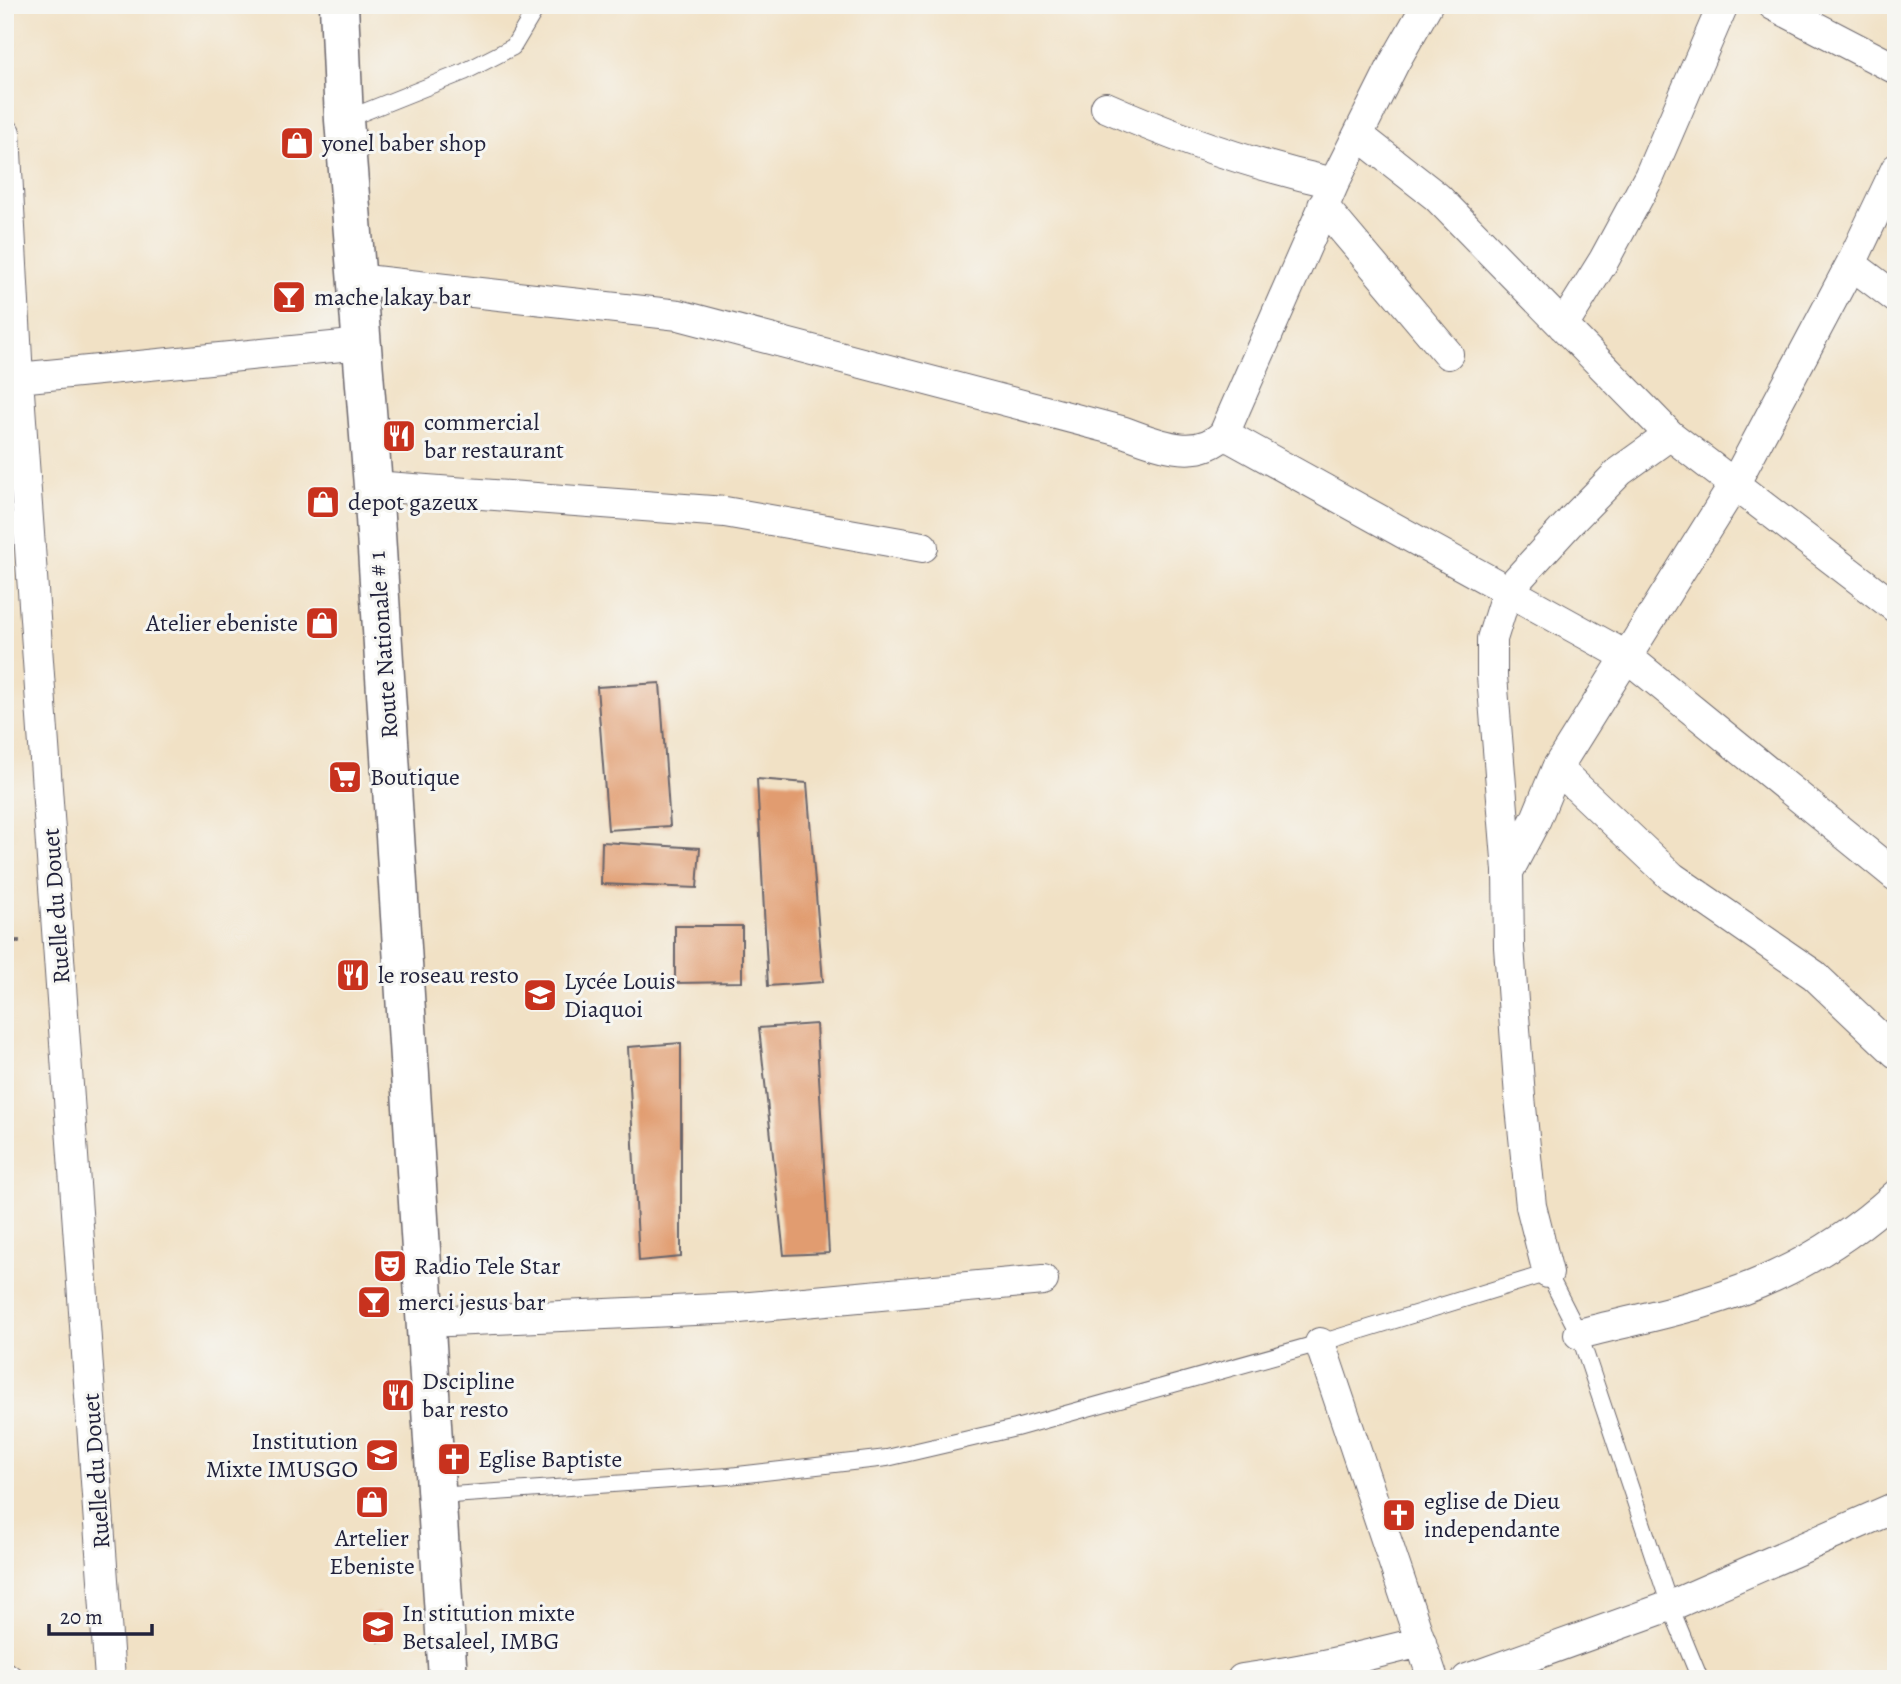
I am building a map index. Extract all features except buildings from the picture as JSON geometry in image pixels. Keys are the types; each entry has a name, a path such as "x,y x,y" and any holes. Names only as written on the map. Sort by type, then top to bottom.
{"main road":[{"name":"Route Nationale # 1","path":"339,5 344,120 373,485 448,1679"}],"street":[{"path":"356,279 679,315 1121,431 1179,450 1208,444 1217,441 1224,434 1329,194 1427,5"},
{"path":"1563,326 1604,260 1649,177 1723,5"},
{"path":"1773,5 1896,69"},
{"path":"1106,107 1150,127 1292,174 1329,194 1448,354"},
{"name":"Ruelle du Douet","path":"5,132 18,378 110,1679"},
{"path":"1358,135 1437,197 1670,435 1896,608"},
{"path":"1508,872 1536,819 1557,768 1734,485 1851,264 1896,169"},
{"path":"1851,264 1896,298"},
{"path":"18,378 362,344"},
{"path":"1224,434 1626,656 1896,876"},
{"path":"1548,1273 1531,1206 1524,1138 1509,947 1508,872 1492,676 1492,639 1507,591 1620,471 1670,435"},
{"path":"373,485 725,512 923,547"},
{"path":"1557,768 1672,877 1814,975 1892,1042"},
{"path":"1579,1334 1708,1300 1774,1276 1828,1246 1896,1195"},
{"path":"426,1322 739,1308 1043,1280"},
{"path":"1320,1343 1433,1679"},
{"path":"1467,1679 1670,1606 1896,1507"},
{"path":"1242,1679 1335,1663 1421,1642"}],"lane":[{"path":"344,120 464,72 513,47 538,5"},
{"path":"437,1496 729,1476 887,1458 1016,1428 1320,1343 1548,1273 1579,1334 1670,1606 1700,1679"}],"place":[{"name":"yonel baber shop","path":"297,143"},
{"name":"mache lakay bar","path":"289,297"},
{"name":"commercial bar restaurant","path":"399,436"},
{"name":"depot gazeux","path":"323,502"},
{"name":"Atelier ebeniste","path":"322,623"},
{"name":"Boutique","path":"345,777"},
{"name":"le roseau resto","path":"353,975"},
{"name":"Lycée Louis Diaquoi","path":"540,995"},
{"name":"Radio Tele Star","path":"390,1266"},
{"name":"merci jesus bar","path":"374,1302"},
{"name":"Dscipline bar resto","path":"398,1395"},
{"name":"Institution Mixte IMUSGO","path":"382,1455"},
{"name":"Eglise Baptiste","path":"454,1459"},
{"name":"Artelier Ebeniste","path":"372,1502"},
{"name":"eglise de Dieu independante","path":"1399,1515"},
{"name":"In stitution mixte Betsaleel, IMBG","path":"378,1627"}]}
